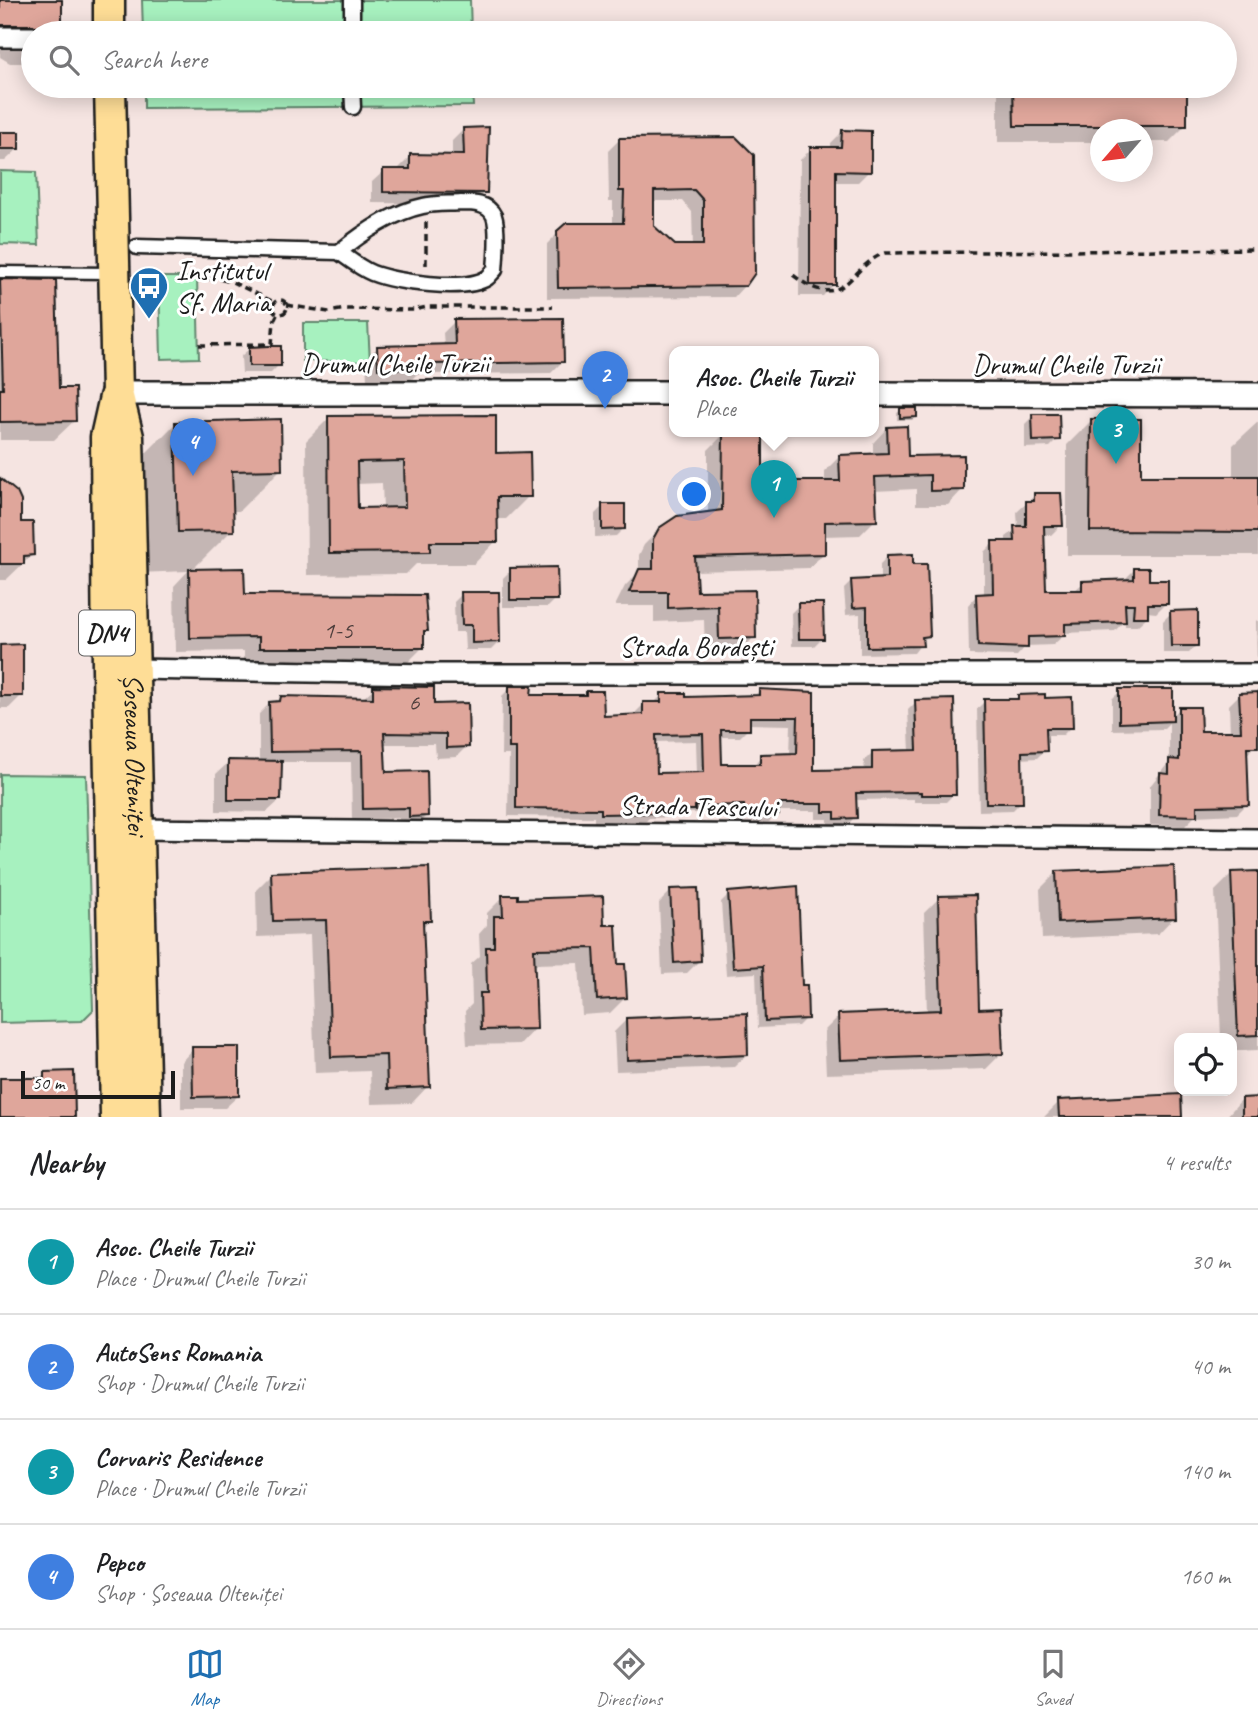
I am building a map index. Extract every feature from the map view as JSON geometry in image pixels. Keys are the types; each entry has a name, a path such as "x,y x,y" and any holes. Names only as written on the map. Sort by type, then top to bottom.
{"main road":[{"path":"109,0 109,21"},
{"name":"Șoseaua Olteniței","path":"110,98 117,393 128,437 135,669 124,829 116,1117"},
{"name":"Șoseaua Olteniței","path":"117,393 106,437 124,829 145,1117"}],"street":[{"path":"352,0 352,21"},
{"path":"0,37 21,37"},
{"path":"353,98 353,107"},
{"path":"136,247 339,252 358,266 384,277 426,284 464,283 487,278 495,270 495,218 489,209 473,203 426,205 409,210 362,234 339,252"},
{"name":"Drumul Cheile Turzii","path":"117,393 669,393"},
{"name":"Drumul Cheile Turzii","path":"879,394 1258,395"},
{"name":"Strada Bordești","path":"135,669 431,674 1258,674"},
{"name":"Strada Teascului","path":"124,829 1258,839"}],"lane":[{"path":"0,272 114,273"}],"path":[{"path":"426,205 427,307"},
{"path":"793,275 807,286 833,289 844,286 875,256 885,253 1258,249"},
{"path":"197,279 232,282 274,302"},
{"path":"274,302 280,299 287,306 329,312 346,309 414,310 427,307 553,307"},
{"path":"274,302 273,309 278,313 285,312 287,306"},
{"path":"198,345 272,344 274,321 278,313"}],"green space":[{"path":"142,0 470,0 471,21 143,21"},
{"path":"144,98 473,98 473,106 144,108"},
{"path":"0,171 36,172 39,245 0,244"},
{"path":"159,277 197,277 199,358 161,359"},
{"path":"303,323 368,323 370,362 303,361"},
{"path":"0,774 86,775 93,1010 82,1021 0,1023"}],"building":[{"path":"0,0 62,0 62,21 21,21 21,25 0,25"},
{"path":"1013,98 1187,98 1187,126 1153,126 1153,119 1090,119 1090,126 1014,126"},
{"path":"489,127 487,193 383,192 383,169 410,169 410,154 464,155 463,128"},
{"path":"842,130 871,131 871,172 836,171 836,285 810,285 810,147 841,147"},
{"path":"0,132 19,132 19,149 0,149"},
{"path":"736,137 754,155 755,273 746,286 558,288 557,231 566,223 623,223 624,191 619,191 619,138","holes":["694,190 703,200 703,245 675,245 654,226 654,191"]},
{"path":"0,279 56,280 59,388 75,388 76,421 0,422 0,389 3,389"},
{"path":"563,318 564,362 426,364 426,369 378,369 377,346 455,344 454,319"},
{"path":"281,346 281,366 249,366 249,347"},
{"path":"900,408 917,408 917,417 900,418"},
{"path":"1032,414 1059,414 1060,440 1033,441"},
{"path":"496,415 496,453 530,452 531,497 497,497 498,542 430,542 430,552 329,553 328,416","holes":["404,461 405,507 358,508 357,462"]},
{"path":"281,419 282,470 232,471 234,531 178,532 175,422"},
{"path":"1091,419 1141,419 1141,476 1258,476 1258,532 1090,531"},
{"path":"907,426 908,456 964,455 964,490 930,491 930,475 875,477 877,521 825,522 825,554 695,557 697,591 755,590 756,638 719,639 718,606 668,608 668,592 629,592 639,569 653,569 653,539 659,528 677,516 722,510 723,437 763,437 763,481 840,481 839,455 888,453 887,427"},
{"path":"0,478 17,492 21,501 21,522 33,522 34,555 24,556 24,564 0,564"},
{"path":"1034,493 1061,493 1063,526 1044,526 1046,590 1082,590 1082,581 1134,579 1134,568 1149,568 1149,580 1168,580 1168,604 1148,604 1148,617 1133,617 1134,604 1125,604 1126,622 1065,624 1065,636 1028,637 1028,648 978,646 976,594 993,593 992,541 1015,541 1014,526 1026,526 1026,501 1034,501"},
{"path":"602,504 625,504 625,529 602,530"},
{"path":"913,554 913,564 927,564 930,636 922,637 923,646 867,647 867,607 853,608 851,580 887,578 887,555"},
{"path":"557,567 558,600 510,600 510,568"},
{"path":"244,568 245,594 425,595 428,631 424,631 424,648 259,648 259,637 190,638 189,569"},
{"path":"461,592 499,592 500,642 472,643 472,625 462,625"},
{"path":"798,603 823,603 824,639 799,639"},
{"path":"1198,610 1198,646 1171,646 1170,611"},
{"path":"23,644 23,696 0,696 0,645"},
{"path":"373,686 434,687 434,704 468,703 469,747 446,748 446,734 384,733 386,772 427,771 428,816 409,817 409,808 363,809 362,751 270,752 269,702 280,701 281,696 373,698"},
{"path":"509,686 532,686 531,695 586,695 586,691 603,691 604,716 643,714 643,702 661,702 661,693 686,693 686,697 759,695 759,689 814,692 814,770 872,769 872,751 917,750 915,700 954,699 956,795 921,795 921,792 856,793 857,818 835,819 835,812 823,812 823,804 778,804 779,815 761,816 761,811 744,811 744,805 695,806 695,810 656,810 656,813 601,814 601,809 516,808 516,748 509,748","holes":["750,717 798,717 797,753 760,754 760,764 722,764 721,730 750,730","703,734 704,772 657,773 656,735"]},
{"path":"1119,689 1173,689 1173,721 1119,723"},
{"path":"1258,692 1258,747 1247,747 1249,805 1197,806 1197,816 1159,815 1160,773 1169,774 1169,759 1179,760 1179,707 1200,707 1201,731 1241,731 1239,693"},
{"path":"1045,694 1045,698 1072,697 1073,728 1046,728 1047,751 1022,752 1023,803 986,803 984,699 1018,699 1018,695"},
{"path":"228,760 282,761 281,800 228,800"},
{"path":"1174,866 1176,918 1058,923 1056,871"},
{"path":"429,867 431,921 423,921 430,1087 387,1089 386,1055 331,1057 326,920 273,921 271,872"},
{"path":"1258,871 1258,1035 1238,1036 1231,872"},
{"path":"798,886 802,985 807,985 808,1019 765,1021 763,966 733,968 728,892"},
{"path":"698,888 701,961 674,963 670,889"},
{"path":"502,895 518,895 518,899 603,896 604,925 616,925 618,964 625,964 627,998 597,1000 594,948 534,949 537,1029 481,1030 480,993 487,993 486,947 494,947 494,916 503,916"},
{"path":"976,895 979,1009 1001,1008 1003,1054 840,1060 838,1014 941,1010 938,896"},
{"path":"747,1013 748,1055 627,1060 626,1018"},
{"path":"192,1047 239,1047 239,1096 193,1097"},
{"path":"74,1071 75,1117 0,1117 0,1078 44,1078 44,1072"},
{"path":"1174,1094 1181,1096 1182,1117 1059,1117 1058,1100"},
{"path":"1258,1097 1258,1117 1242,1117 1242,1098"}],"place":[{"name":"Institutul Sf. Maria","path":"149,320"},
{"name":"AutoSens Romania","path":"605,409"},
{"name":"Corvaris Residence","path":"1116,464"},
{"name":"Pepco","path":"193,476"},
{"name":"Asoc. Cheile Turzii","path":"774,518"}]}
